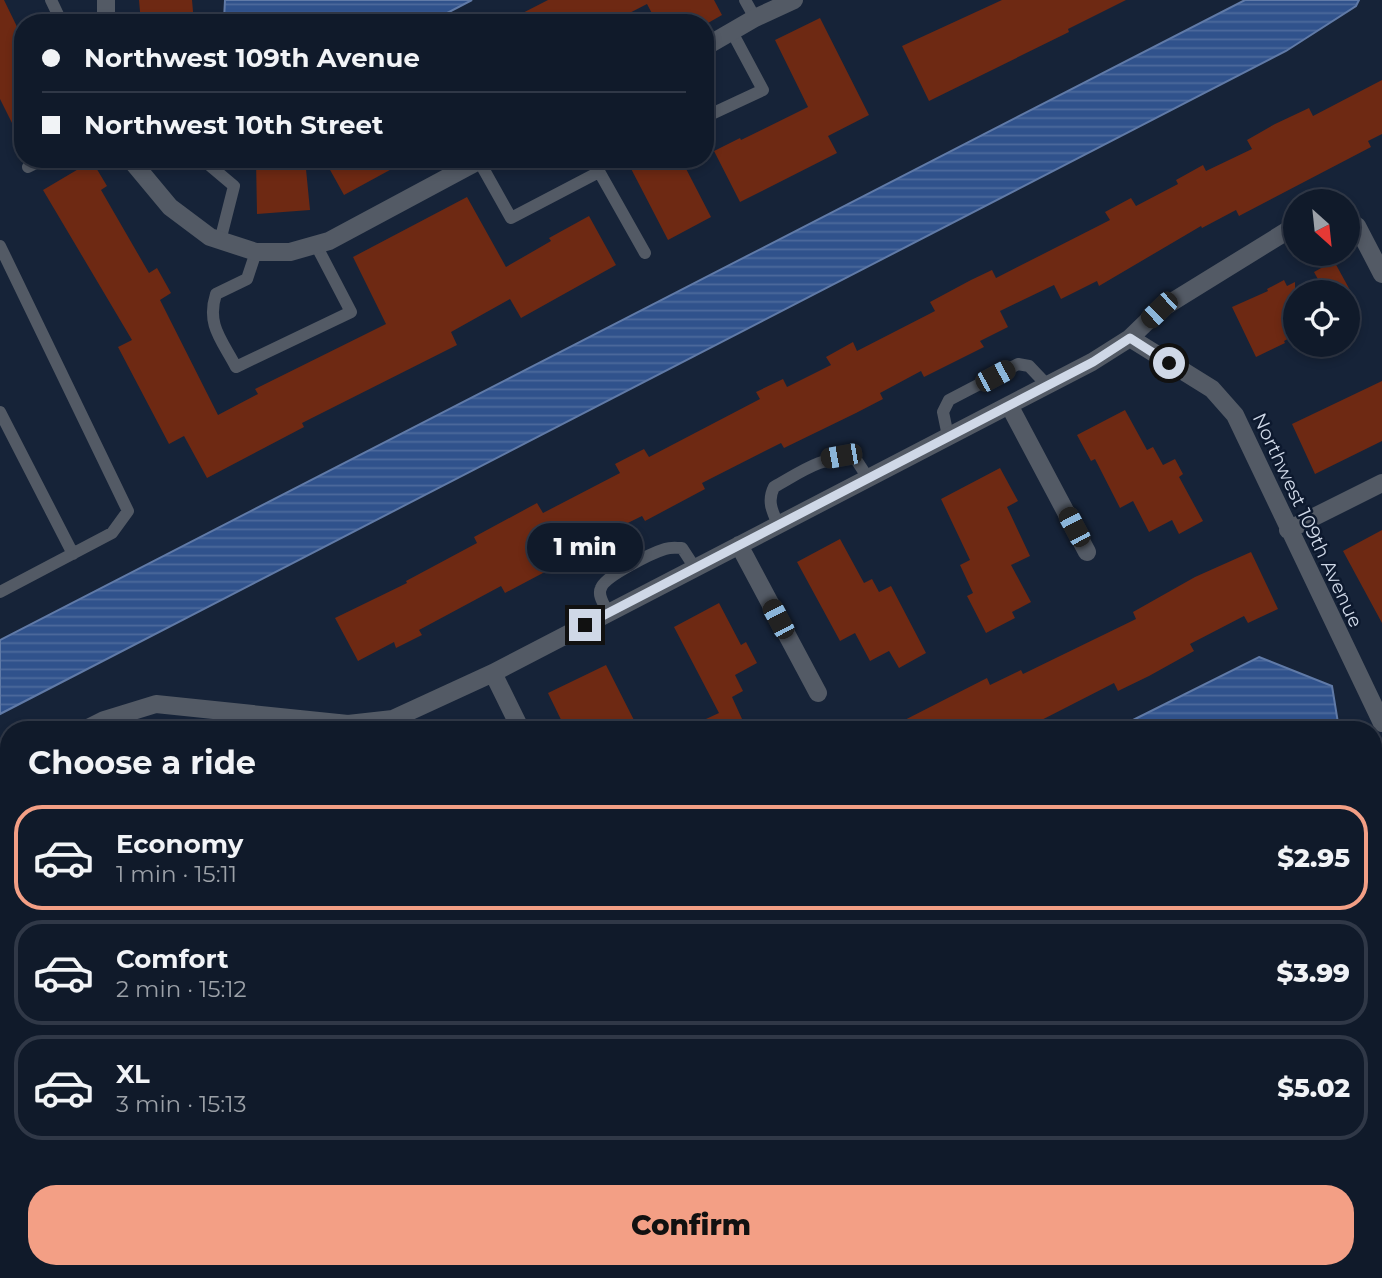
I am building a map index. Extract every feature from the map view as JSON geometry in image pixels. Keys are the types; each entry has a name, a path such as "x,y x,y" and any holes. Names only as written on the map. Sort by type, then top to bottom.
{"street":[{"path":"714,42 755,18 794,0"},
{"path":"137,168 170,207 210,237 256,251 290,252 329,241 465,168"},
{"path":"1360,232 1382,274"},
{"path":"375,721 393,719 493,673 1093,362 1130,338 1159,310 1283,233"},
{"name":"Northwest 109th Avenue","path":"1130,338 1212,388 1235,415 1381,721"},
{"path":"1009,405 1087,552"},
{"path":"1289,530 1382,483"},
{"path":"739,545 818,693"},
{"path":"493,673 517,721"},
{"path":"115,721 156,705 318,721"}],"lane":[{"path":"745,0 755,18"},
{"path":"714,113 763,90 732,32"},
{"path":"213,168 234,186 220,241"},
{"path":"484,168 511,218 599,172"},
{"path":"597,168 645,253"},
{"path":"256,251 247,279 216,294 212,307 212,322 236,367 351,312 316,245"},
{"path":"0,246 128,511 112,533 0,592"},
{"path":"948,436 943,412 949,400 1018,364 1029,366 1047,386"},
{"path":"0,412 73,554"},
{"path":"778,524 770,507 770,495 774,487 827,459 841,456 855,458 868,478"},
{"path":"608,613 600,595 601,586 609,578 657,552 669,547 682,548 695,568"}],"water":[{"path":"225,0 472,0 445,14 224,14"},
{"path":"1245,0 1359,0 1356,6 1286,51 0,714 0,640"},
{"path":"1259,657 1332,686 1338,721 1131,721"}],"building":[{"path":"0,0 4,0 14,21 14,127 0,99"},
{"path":"139,0 192,0 193,14 140,14"},
{"path":"548,0 714,0 722,15 714,20 714,14 652,14 647,4 628,14 521,14"},
{"path":"1002,0 1126,0 1068,29 1069,32 929,101 902,46"},
{"path":"820,18 869,115 828,136 837,153 740,202 714,151 808,107 775,40"},
{"path":"1382,80 1382,134 1368,141 1371,147 1291,189 1283,189 1283,193 1239,216 1236,210 1202,228 1201,226 1099,286 1097,281 1061,299 1054,285 1000,311 1008,327 980,341 984,347 924,377 921,371 880,393 883,399 856,413 784,448 781,443 702,483 705,489 645,521 642,516 589,542 592,547 505,593 501,586 419,630 422,635 396,648 394,642 358,661 335,618 407,583 406,581 477,543 474,537 537,503 543,513 620,473 615,464 644,449 649,457 760,399 756,392 783,379 787,387 831,365 826,357 853,342 857,351 935,311 930,302 971,280 992,270 996,278 1110,220 1105,212 1131,198 1136,206 1178,184 1176,180 1203,165 1206,171 1252,149 1247,140 1275,124 1309,108 1313,116"},
{"path":"80,168 96,168 107,186 101,190 149,273 157,268 171,293 160,300 218,415 258,394 255,389 386,324 353,257 467,197 506,267 551,241 549,238 589,216 616,265 521,318 510,299 451,332 457,345 302,423 304,427 207,478 184,436 169,444 118,347 132,340 43,190"},
{"path":"256,168 306,168 310,210 257,214"},
{"path":"329,168 394,168 344,195"},
{"path":"631,168 686,168 711,217 668,240"},
{"path":"1325,266 1337,266 1344,280 1318,280 1314,272"},
{"path":"1283,281 1283,344 1256,357 1232,307 1268,291 1267,289"},
{"path":"1382,381 1382,441 1315,474 1292,424"},
{"path":"1125,410 1147,450 1153,447 1163,465 1175,459 1183,474 1179,477 1203,521 1179,534 1172,520 1149,532 1133,501 1120,508 1095,459 1091,461 1077,435"},
{"path":"1000,468 1018,501 1007,507 1030,556 1011,565 1031,602 1012,612 1015,618 986,633 967,596 973,593 960,565 970,560 941,499"},
{"path":"1382,530 1382,623 1343,551"},
{"path":"840,539 864,583 872,579 879,592 891,586 926,653 899,668 889,651 870,661 855,633 840,641 797,562"},
{"path":"1251,552 1278,609 1248,623 1244,616 1190,644 1194,651 1149,676 1118,691 1114,683 1040,721 903,721 987,678 990,685 1021,670 1023,674 1136,619 1133,612 1195,577"},
{"path":"719,603 741,645 746,642 757,663 735,675 743,691 732,697 743,721 702,721 719,713 674,627"},
{"path":"606,665 634,721 562,721 548,693"}],"route":[{"path":"585,625 1093,362 1130,338 1169,363"}]}
